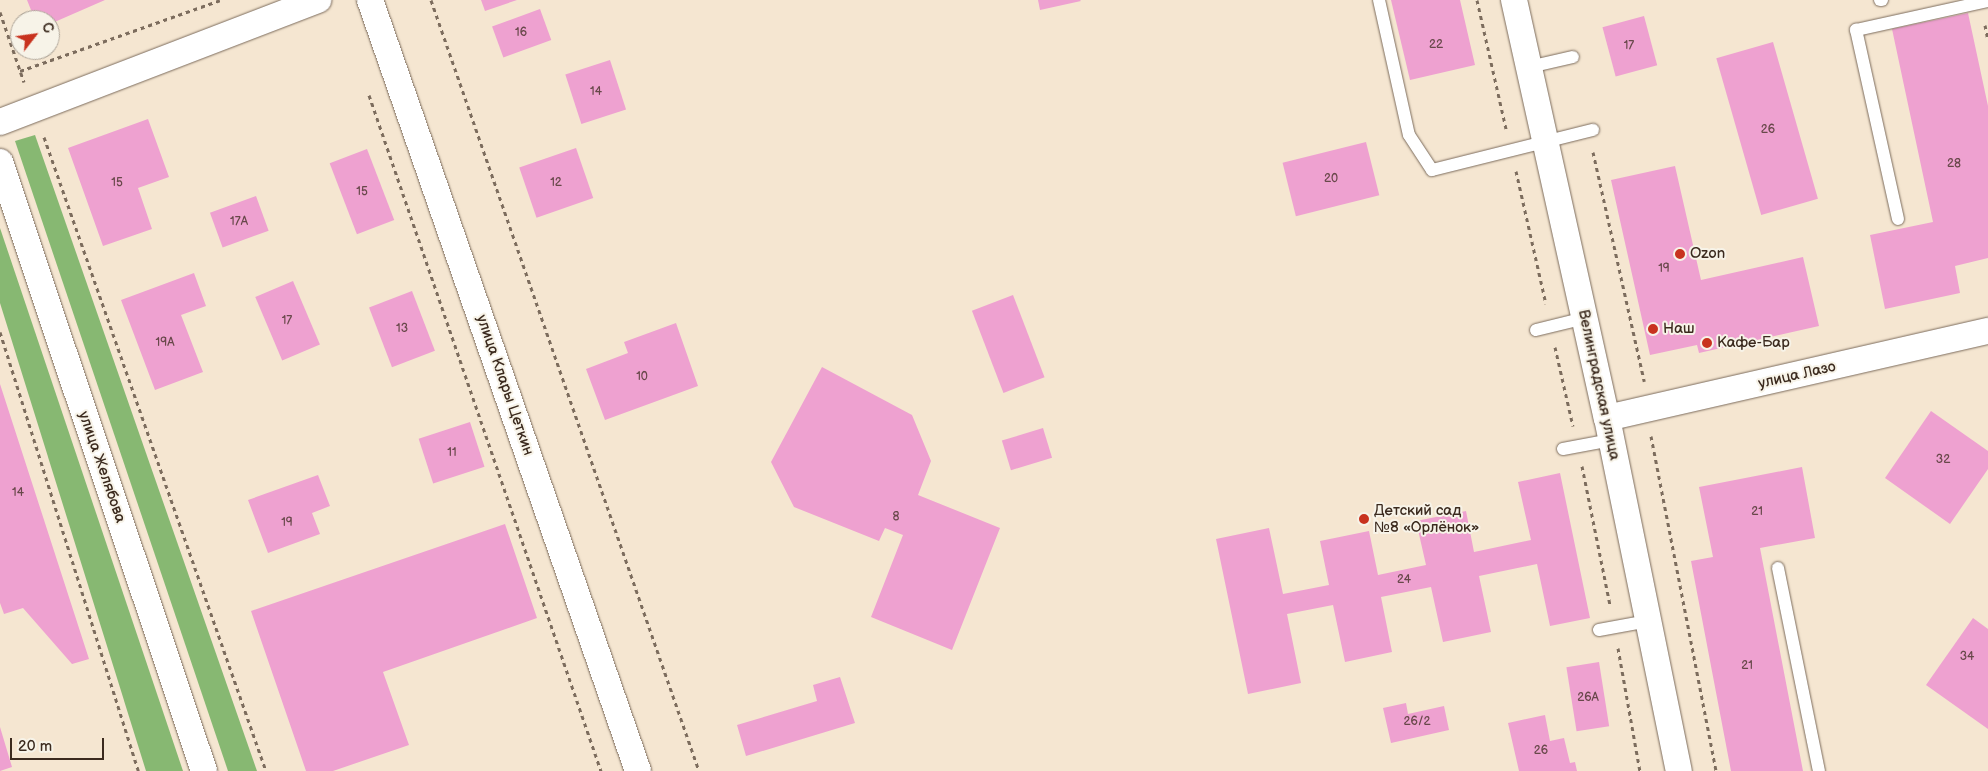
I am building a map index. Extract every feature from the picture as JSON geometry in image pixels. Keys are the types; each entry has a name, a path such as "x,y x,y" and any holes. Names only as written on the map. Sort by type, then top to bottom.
{"street":[{"path":"0,122 318,0"},
{"name":"улица Клары Цеткин","path":"370,0 638,771"},
{"name":"Велинградская улица","path":"1514,0 1529,67 1558,138 1585,318 1679,771"},
{"name":"улица Желябова","path":"0,162 204,771"},
{"name":"улица Лазо","path":"1609,429 1650,408 1988,331"}],"lane":[{"path":"1379,0 1409,135 1432,170 1592,130"},
{"path":"1898,219 1856,30 1988,1"},
{"path":"1529,67 1573,58"},
{"path":"1536,330 1585,318"},
{"path":"1563,449 1578,446 1609,429"},
{"path":"1778,568 1820,771"},
{"path":"1599,630 1648,621"}],"path":[{"path":"20,72 220,0"},
{"path":"431,0 699,771"},
{"path":"1477,0 1578,446 1640,771"},
{"path":"0,12 26,86"},
{"path":"366,85 601,771"},
{"path":"40,127 266,771"},
{"path":"1558,138 1571,141 1590,136 1650,408 1652,439 1716,771"},
{"path":"0,332 138,771"}],"green space":[{"path":"35,135 257,771 228,771 15,141"},
{"path":"0,228 183,771 146,771 0,303"}],"building":[{"path":"27,0 105,0 60,20 60,10 31,10"},
{"path":"481,0 517,0 485,11"},
{"path":"1038,0 1080,0 1081,1 1040,10"},
{"path":"1391,0 1460,0 1475,65 1410,80"},
{"path":"540,9 551,40 503,57 492,26"},
{"path":"1968,13 1988,106 1988,258 1955,266 1960,293 1885,309 1870,235 1933,222 1892,29"},
{"path":"1644,16 1657,65 1616,76 1602,27"},
{"path":"1773,42 1818,199 1761,215 1716,58"},
{"path":"610,60 626,109 581,124 565,75"},
{"path":"148,119 169,177 138,188 152,229 103,246 68,148"},
{"path":"1366,142 1379,195 1296,216 1283,163"},
{"path":"576,148 593,198 537,218 519,168"},
{"path":"367,149 394,220 357,234 330,163"},
{"path":"1675,166 1701,280 1803,257 1819,326 1699,353 1697,345 1650,355 1611,180"},
{"path":"256,196 269,231 223,248 210,213"},
{"path":"194,273 206,306 181,315 203,372 155,390 121,300"},
{"path":"293,281 320,345 282,361 255,297"},
{"path":"412,291 435,351 392,367 369,307"},
{"path":"1013,295 1045,377 1003,393 972,311"},
{"path":"676,323 698,386 605,420 586,369 628,353 624,342"},
{"path":"822,367 912,415 931,461 918,495 1000,528 952,650 871,617 903,535 885,528 879,541 794,507 771,462"},
{"path":"0,384 89,659 72,664 23,608 4,614 0,603"},
{"path":"1931,411 1988,451 1988,469 1950,524 1885,478"},
{"path":"470,422 485,467 433,483 419,439"},
{"path":"1043,428 1052,458 1011,470 1002,441"},
{"path":"1802,467 1815,538 1760,548 1803,771 1731,771 1691,561 1713,557 1699,487"},
{"path":"1560,473 1590,618 1550,626 1537,564 1479,576 1491,632 1443,642 1431,587 1381,597 1392,652 1345,662 1333,605 1287,614 1301,683 1248,694 1216,539 1269,528 1283,594 1329,585 1320,541 1369,531 1378,575 1426,565 1416,521 1466,511 1474,552 1531,540 1518,482"},
{"path":"318,475 330,506 312,513 320,534 268,553 248,500"},
{"path":"505,524 537,618 383,672 409,745 333,771 306,771 251,611"},
{"path":"1973,618 1988,629 1988,729 1926,685"},
{"path":"1599,662 1609,726 1577,731 1566,667"},
{"path":"840,677 855,723 746,756 737,725 817,701 813,685"},
{"path":"1406,703 1408,714 1444,706 1449,730 1391,743 1383,708"},
{"path":"1545,715 1550,741 1564,738 1570,763 1575,762 1577,771 1519,771 1508,723"},
{"path":"0,727 12,767 0,771"}],"place":[{"name":"Ozon","path":"1680,254"},
{"name":"Наш","path":"1653,329"},
{"name":"Кафе-Бар","path":"1707,343"},
{"name":"Детский сад №8 «Орлёнок»","path":"1364,519"}]}
